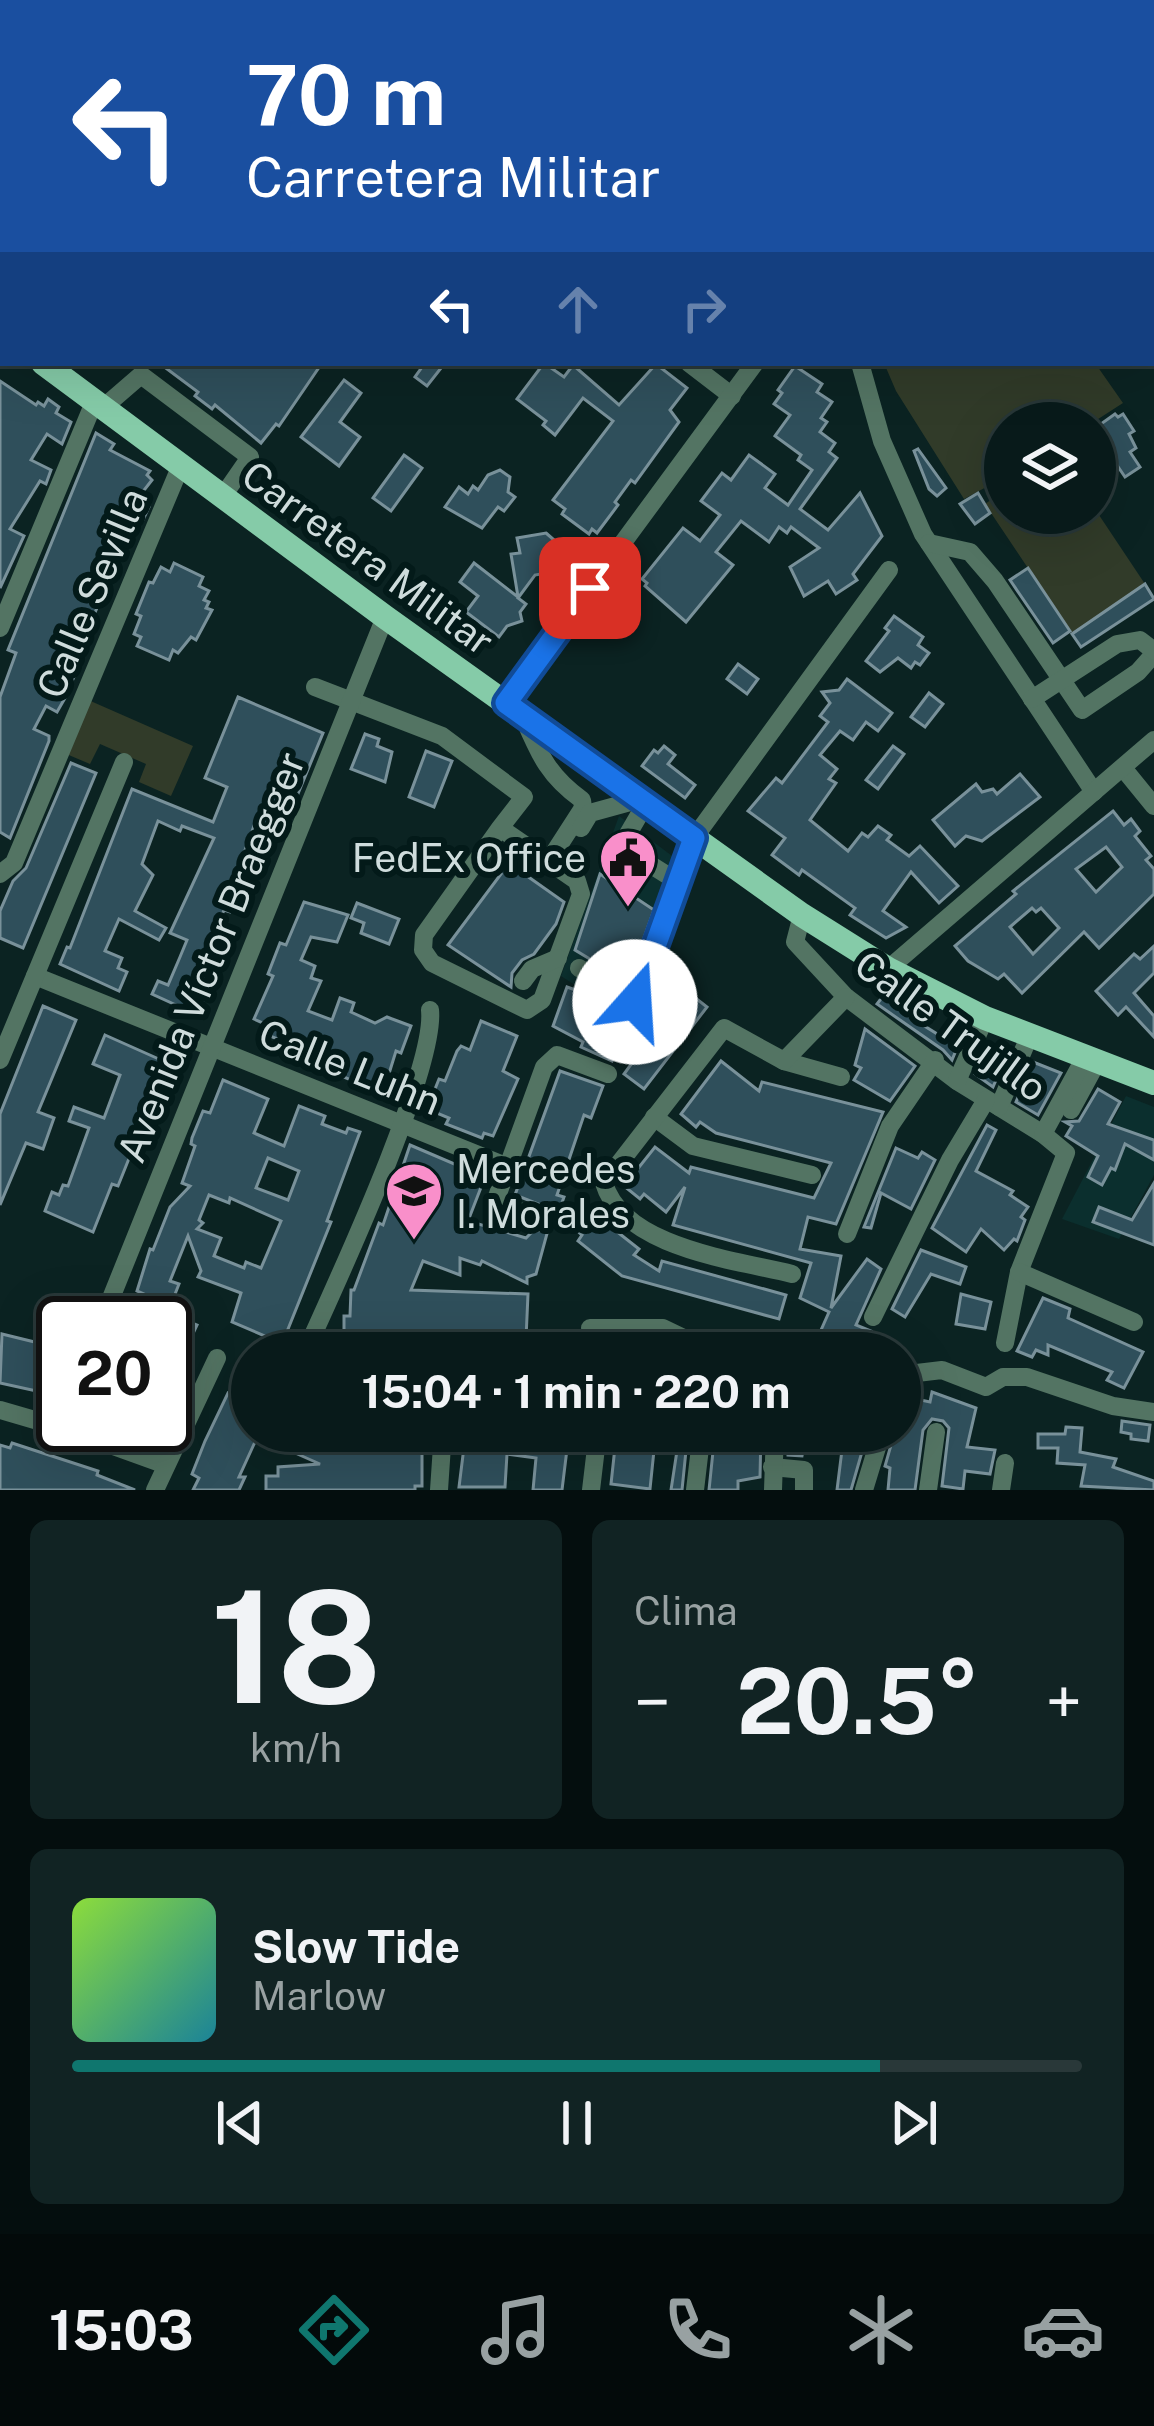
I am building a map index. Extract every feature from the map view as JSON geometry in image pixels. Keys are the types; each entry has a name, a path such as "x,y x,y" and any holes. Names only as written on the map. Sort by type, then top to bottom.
{"main road":[{"name":"Carretera Militar","path":"49,366 385,616 802,915 888,969 985,1018 1154,1083"}],"street":[{"path":"693,366 732,396"},
{"path":"552,864 583,808 582,800 556,781 513,709 753,366"},
{"path":"861,366 882,441 929,543 1094,793"},
{"path":"0,628 100,404 141,375 250,457 223,496"},
{"name":"Calle Sevilla","path":"0,874 14,863 182,465"},
{"path":"929,543 970,552 995,581 1061,679 1082,710 1138,672 1154,652 1140,640 1117,644 1061,679 1032,699"},
{"path":"579,968 635,1002 694,838 889,570"},
{"name":"Avenida Víctor Braegger","path":"112,1296 385,616"},
{"path":"315,687 442,736 524,797 500,828 435,920 422,942 432,963 516,992 527,1010 540,1004 580,894 578,880 500,828"},
{"path":"888,969 1154,740"},
{"path":"0,1060 124,762"},
{"path":"1123,768 1154,806"},
{"path":"552,864 566,852 590,813 643,801"},
{"path":"643,801 620,847 678,882"},
{"name":"Calle Trujillo","path":"802,915 795,942 847,997 957,1081 1066,1153 1019,1272"},
{"path":"516,992 532,969 558,958"},
{"name":"Calle Luhn","path":"35,976 506,1166"},
{"path":"784,1061 847,997"},
{"path":"315,1332 400,1125 432,1028 430,1010"},
{"path":"957,1081 985,1018"},
{"path":"792,1274 662,1242 612,1203 604,1183 724,1028 760,1052 841,1077"},
{"path":"873,1317 950,1160 993,1104 1029,1037"},
{"path":"540,1219 495,1202 551,1058 557,1055 608,1074"},
{"path":"847,1234 890,1126 934,1060"},
{"path":"1048,1137 1068,1116 1090,1061"},
{"path":"1048,1137 1090,1061"},
{"path":"654,1117 693,1146 812,1175"},
{"path":"1005,1343 1019,1272 1134,1322"},
{"path":"590,1328 671,1332"},
{"path":"154,1490 217,1358"},
{"path":"921,1372 942,1370 986,1387 1003,1377 1027,1377 1113,1406 1154,1412"},
{"path":"0,1410 36,1419"},
{"path":"928,1490 936,1432"},
{"path":"133,1452 166,1465"},
{"path":"440,1490 441,1452"},
{"path":"591,1490 596,1452"},
{"path":"695,1490 700,1452"},
{"path":"773,1452 773,1490"},
{"path":"864,1490 876,1452"},
{"path":"1001,1490 1005,1463"},
{"path":"772,1467 804,1470 804,1490"}],"shaded area":[{"path":"619,816 688,868 635,1024 561,976"},
{"path":"1126,1096 1154,1107 1154,1175 1119,1239 1062,1219"}],"green space":[{"path":"885,366 1097,366 1123,403 1116,408 1116,402 984,402 984,488 964,499"},
{"path":"1005,534 1112,534 1145,584 1072,634"},
{"path":"86,699 193,746 171,796 139,782 146,764 100,744 90,764 64,753"}],"building":[{"path":"163,366 320,366 279,426 261,443 215,405 212,409 195,396 198,392"},
{"path":"423,366 443,366 427,386 415,377"},
{"path":"542,366 564,377 574,366 619,405 654,366 687,388 670,410 679,422 635,483 631,480 597,533 592,529 589,534 562,514 565,509 553,500 613,421 583,398 555,435 543,425 546,421 517,399"},
{"path":"795,366 822,384 817,392 832,402 821,418 827,422 820,432 835,443 829,452 837,458 800,509 828,530 860,493 882,536 853,574 857,580 836,594 828,581 804,596 790,567 819,548 791,527 787,533 779,527 769,542 741,521 716,552 733,565 686,622 642,579 683,528 700,541 720,515 701,501 722,473 731,480 749,455 775,474 765,488 788,505 812,470 798,460 801,455 775,436 790,415 774,404 782,393 778,390"},
{"path":"344,380 361,393 340,422 360,437 339,466 301,437"},
{"path":"0,381 36,405 44,406 48,399 59,407 56,413 71,422 62,444 47,434 31,460 51,470 46,484 40,481 10,529 24,536 0,588"},
{"path":"1123,414 1134,431 1129,434 1136,448 1130,452 1140,467 1125,477 1116,464 1116,415"},
{"path":"96,433 114,444 110,450 150,471 147,475 152,480 141,494 149,507 143,520 139,517 99,603 87,632 92,634 65,698 57,712 46,706 34,729 49,736 49,741 10,838 0,832 0,697 16,653 8,650"},
{"path":"918,449 946,488 937,496 929,489 914,451"},
{"path":"404,455 422,468 391,511 373,498"},
{"path":"500,470 510,477 508,492 515,497 504,511 498,507 482,528 445,507 459,487 468,494 473,486 478,490 488,475"},
{"path":"978,493 984,517 975,524 960,504"},
{"path":"546,533 577,560 567,573 543,554 546,573 535,575 518,598 526,604 520,612 522,621 507,626 499,637 466,612 478,596 460,582 474,563 518,597 511,554 520,553 517,538"},
{"path":"174,563 203,577 199,586 209,591 204,600 212,610 196,640 191,637 178,653 173,650 169,660 137,646 141,637 134,634 141,616 136,614 149,582 153,583 161,567 170,572"},
{"path":"1028,568 1070,631 1053,643 1010,580"},
{"path":"1145,584 1154,599 1081,647 1072,634"},
{"path":"894,616 923,637 918,645 929,653 920,665 915,662 911,668 898,658 880,672 866,661 889,631 885,628"},
{"path":"738,664 758,679 747,694 727,679"},
{"path":"847,679 892,713 878,731 866,722 853,740 840,731 820,755 837,769 829,779 836,783 810,820 848,851 862,833 868,837 878,826 891,835 887,840 909,856 920,846 958,886 939,903 911,872 883,911 906,927 886,938 850,915 855,908 772,855 785,838 748,811 776,778 782,783 828,722 820,716 830,703 822,692 839,690"},
{"path":"929,693 943,704 925,727 911,717"},
{"path":"238,697 323,733 290,813 278,808 269,832 254,826 228,896 236,899 230,912 224,910 211,943 217,945 205,974 212,977 203,1001 193,996 187,1010 152,994 158,981 168,985 187,940 170,933 214,838 182,826 180,831 158,821 142,864 153,875 135,911 166,928 159,940 119,919 105,951 122,958 118,968 127,972 119,991 60,964 132,789 213,822 227,787 205,778"},
{"path":"365,734 379,739 377,746 392,752 385,782 351,769"},
{"path":"664,746 675,755 668,764 695,785 685,798 642,766 654,750 658,753"},
{"path":"893,746 904,754 878,789 866,780"},
{"path":"426,751 452,761 434,807 409,797"},
{"path":"71,763 96,773 23,948 0,938 0,911 13,881 26,868"},
{"path":"1020,774 1040,797 982,841 966,836 955,846 933,820 976,784 982,792 993,789 997,794"},
{"path":"1113,811 1124,825 1131,819 1140,831 1135,836 1151,856 1146,860 1154,869 1154,894 1099,948 1084,932 1022,993 1004,974 998,979 968,961 955,946 1016,894 1013,891","holes":["1106,847 1122,867 1096,892 1076,869","1032,908 1036,912 1041,908 1059,928 1033,954 1010,927"]},
{"path":"510,864 523,866 520,871 564,902 556,924 534,954 512,973 511,987 448,945 501,874 497,871"},
{"path":"600,874 654,910 628,982 575,950"},
{"path":"304,902 348,915 337,942 311,937 301,960 315,966 311,978 321,981 308,1011 332,1020 340,998 354,1003 351,1012 375,1023 387,1017 411,1026 401,1053 396,1051 383,1093 341,1076 347,1060 317,1049 311,1064 297,1058 301,1049 263,1033 267,1025 254,1019 273,976 268,974 280,943 286,945"},
{"path":"357,903 399,919 389,944 361,933 364,923 351,918"},
{"path":"1154,946 1154,973 1134,993 1154,1016 1154,1037 1126,1007 1118,1015 1096,991 1134,954 1140,959"},
{"path":"567,987 584,993 581,1000 612,1012 608,1025 622,1030 622,1035 612,1061 581,1047 583,1042 553,1026"},
{"path":"684,989 707,1007 644,1089 624,1074"},
{"path":"883,996 915,1010 910,1017 947,1040 950,1033 961,1038 952,1060 877,1004"},
{"path":"43,1006 76,1020 38,1112 54,1118 43,1149 26,1143 0,1205 0,1114"},
{"path":"481,1021 517,1036 503,1071 518,1079 493,1136 484,1133 482,1138 446,1124 449,1118 427,1109 457,1051 461,1046 470,1050"},
{"path":"865,1029 915,1066 890,1101 854,1080 861,1068 855,1065"},
{"path":"105,1035 161,1060 134,1146 93,1232 45,1211 52,1192 59,1195 63,1185 68,1186 89,1128 69,1121 74,1107 104,1118 120,1075 93,1064"},
{"path":"988,1044 1008,1052 993,1087 975,1074"},
{"path":"721,1061 759,1091 762,1082 883,1112 836,1224 808,1217 800,1249 841,1256 831,1308 867,1259 881,1269 856,1325 871,1332 820,1332 829,1312 800,1298 811,1263 673,1225 685,1187 666,1212 644,1194 640,1199 624,1186 655,1147 689,1173 691,1167 814,1198 831,1163 716,1133 700,1122 696,1127 681,1114"},
{"path":"1033,1062 1061,1073 1038,1115 1016,1102"},
{"path":"560,1071 603,1086 591,1118 584,1115 557,1195 564,1197 553,1216 546,1207 515,1195"},
{"path":"223,1080 268,1099 254,1133 284,1146 299,1106 325,1116 322,1124 346,1133 348,1128 360,1132 327,1221 331,1222 287,1332 256,1332 232,1322 241,1293 198,1277 201,1271 188,1236 170,1281 179,1284 174,1296 143,1296 137,1291 170,1207 190,1186 182,1183 203,1111 210,1113","holes":["268,1158 299,1171 288,1200 256,1188","209,1195 229,1203 230,1198 281,1221 261,1268 246,1262 244,1268 214,1256 221,1238 197,1229 203,1223 199,1220"]},
{"path":"1098,1089 1120,1102 1108,1124 1154,1140 1154,1160 1125,1144 1115,1170 1111,1168 1102,1185 1088,1177 1098,1156 1066,1136 1072,1126 1065,1122 1079,1121"},
{"path":"987,1125 996,1130 976,1171 1013,1191 1010,1195 1028,1207 1017,1241 1004,1250 981,1229 966,1252 932,1228"},
{"path":"410,1145 485,1177 468,1221 526,1238 533,1231 548,1230 536,1274 527,1277 527,1283 482,1261 480,1265 460,1258 460,1275 423,1261 411,1290 528,1294 526,1332 344,1332 351,1290 379,1223 383,1225"},
{"path":"896,1148 918,1158 922,1152 935,1160 911,1209 881,1193 871,1228 864,1227"},
{"path":"1154,1183 1154,1245 1093,1222 1099,1207 1132,1220"},
{"path":"592,1212 639,1249 634,1255 659,1271 662,1261 786,1295 779,1319 622,1276 578,1241 582,1235 574,1228"},
{"path":"921,1250 966,1267 960,1284 931,1274 905,1317 892,1309"},
{"path":"961,1294 991,1302 985,1329 956,1324"},
{"path":"1043,1298 1070,1309 1068,1318 1143,1352 1124,1388 1107,1380 1112,1372 1048,1345 1048,1355 1036,1350 1032,1357 1017,1351"},
{"path":"2,1334 36,1342 36,1391 0,1383"},
{"path":"932,1392 976,1408 967,1447 995,1450 990,1474 965,1471 963,1489 942,1486 949,1428 932,1419 923,1430 921,1445 921,1400 930,1402"},
{"path":"228,1393 231,1452 250,1452 239,1477 245,1477 239,1490 193,1490 199,1478 192,1474"},
{"path":"1122,1421 1150,1425 1148,1441 1121,1432"},
{"path":"1066,1427 1082,1428 1080,1452 1116,1459 1113,1467 1154,1481 1154,1490 1081,1486 1085,1465 1057,1463 1058,1448 1038,1448 1038,1434 1065,1434"},
{"path":"12,1443 98,1471 97,1475 135,1490 0,1490 0,1445 10,1448"},
{"path":"293,1452 422,1452 422,1486 415,1490 266,1490 266,1476 278,1476 278,1467 320,1464"},
{"path":"463,1452 567,1452 562,1490 533,1490 536,1458 507,1454 505,1487 459,1487"},
{"path":"614,1452 654,1452 650,1489 611,1484"},
{"path":"677,1452 686,1452 682,1490 671,1490"},
{"path":"713,1452 761,1452 760,1477 738,1481 738,1490 709,1490"},
{"path":"842,1452 862,1452 851,1490 837,1490"},
{"path":"889,1452 920,1452 915,1490 888,1490 890,1468 885,1466"}],"place":[{"name":"FedEx Office","path":"628,909"},
{"name":"Mercedes I. Morales","path":"414,1242"}],"route":[{"path":"590,588 506,703 694,838 635,1002"}]}
